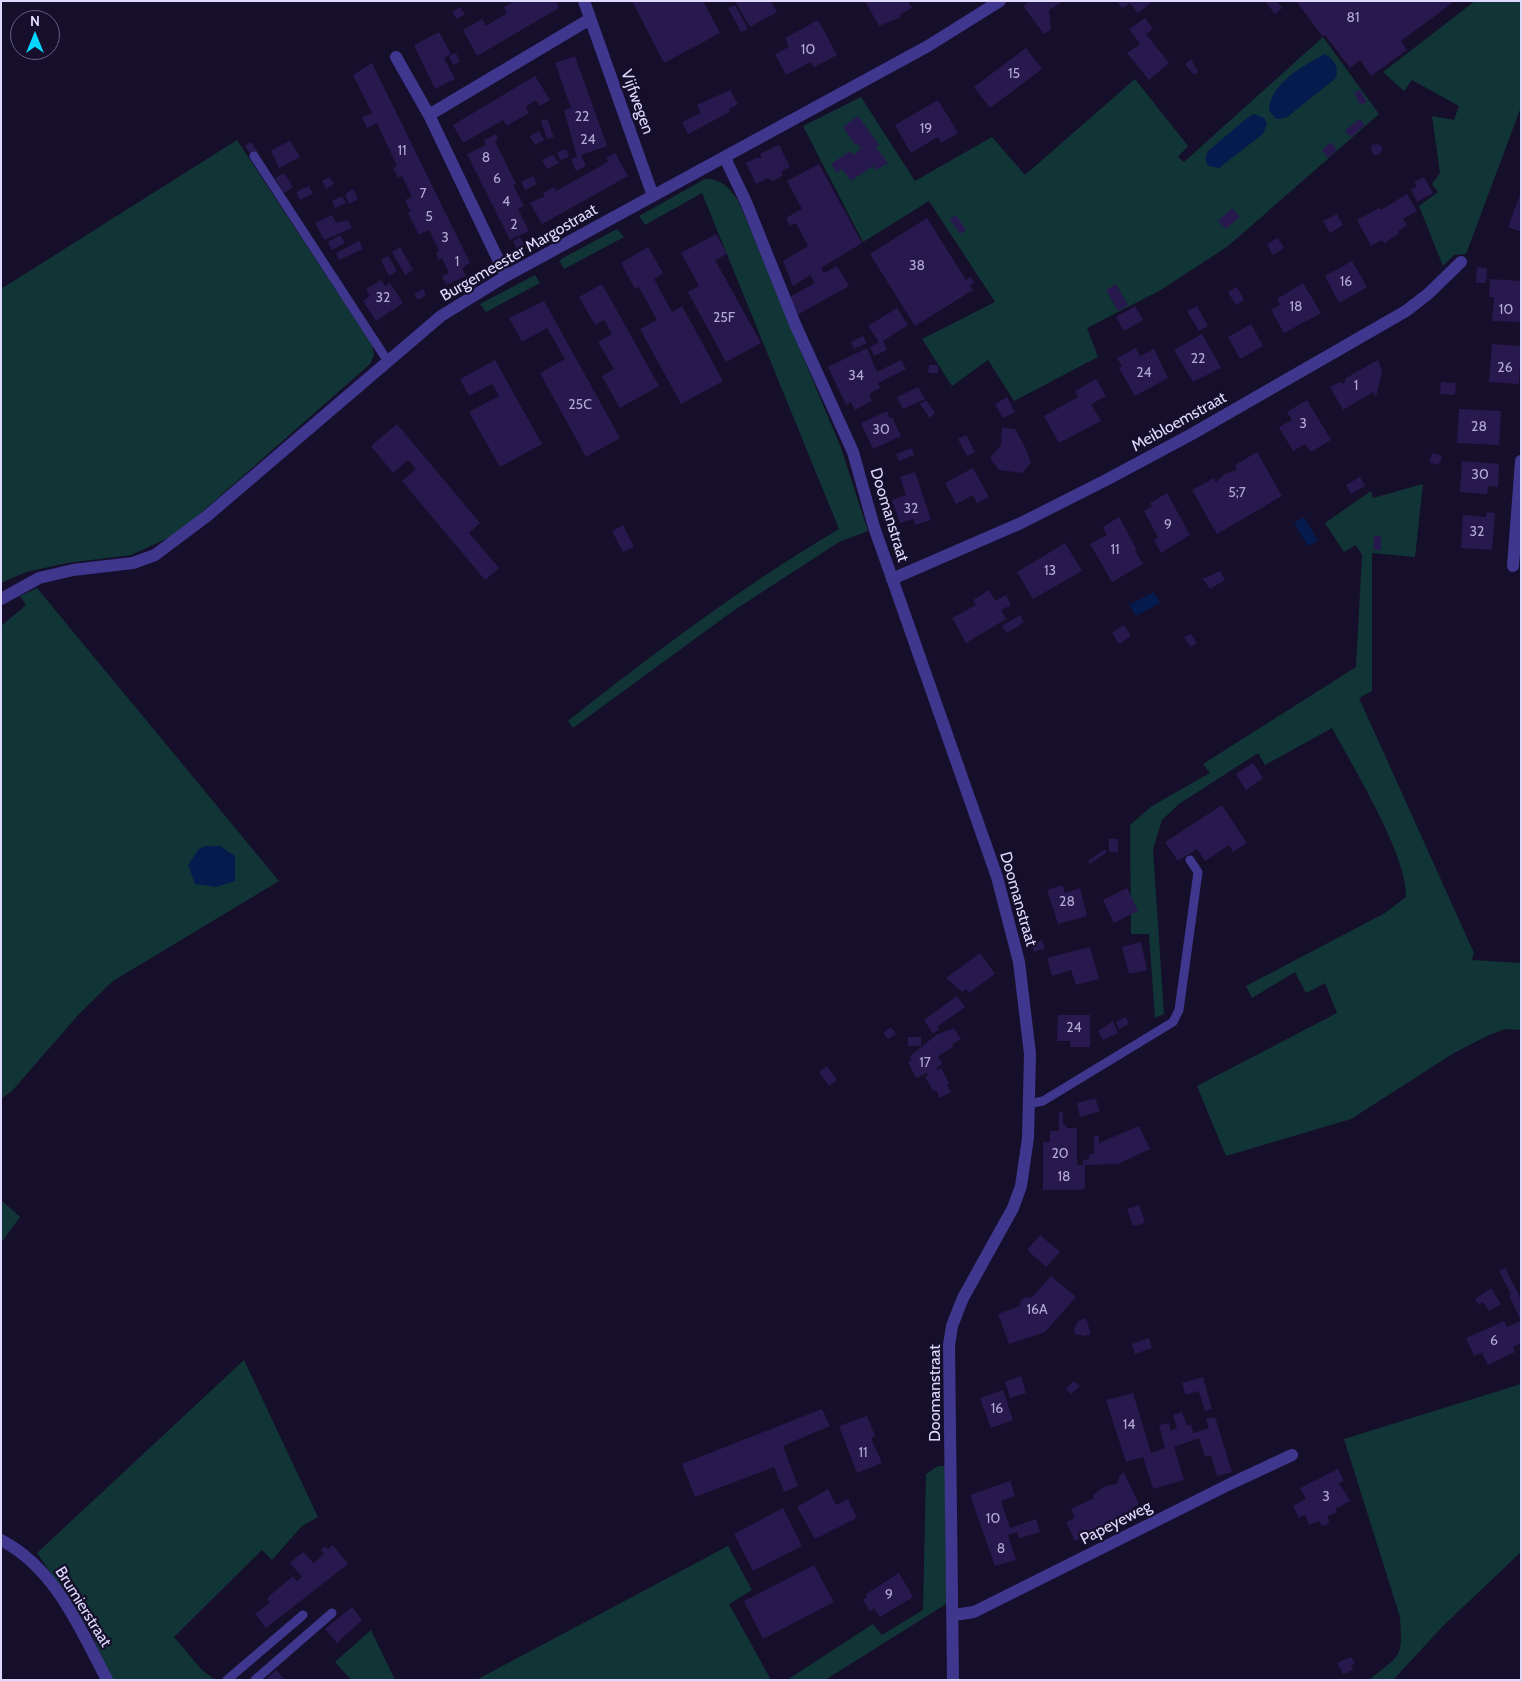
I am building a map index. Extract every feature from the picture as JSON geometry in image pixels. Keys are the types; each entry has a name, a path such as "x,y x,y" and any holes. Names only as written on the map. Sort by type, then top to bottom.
{"street":[{"name":"Vijfwegen","path":"584,1 653,196"},
{"name":"Burgemeester Margostraat","path":"1,599 39,578 73,570 133,562 155,555 207,516 387,360 441,316 506,276 725,158 838,93 928,46 1000,1"},
{"path":"428,115 590,19"},
{"path":"396,57 428,115 506,276"},
{"name":"Doomanstraat","path":"725,158 746,202 795,324 853,452 874,527 996,877 1019,962 1030,1054 1028,1138 1021,1186 1013,1208 963,1298 951,1336 953,1680"},
{"name":"Meibloemstraat","path":"892,578 1021,524 1192,434 1406,311 1428,294 1461,262"},
{"path":"1513,566 1521,461"},
{"name":"Papeyeweg","path":"954,1615 974,1612 1223,1487 1292,1455"},
{"name":"Brumierstraat","path":"1,1540 35,1563 58,1592 107,1680"}],"lane":[{"path":"254,156 387,360"},
{"path":"1028,1104 1043,1101 1173,1022 1179,1010 1198,872 1190,860"},
{"path":"255,1680 332,1613"},
{"path":"227,1680 303,1615"}],"green space":[{"path":"1475,1 1521,1 1521,107 1466,254 1454,255 1443,266 1419,206 1438,192 1432,184 1440,173 1432,116 1454,120 1459,106 1412,80 1404,91 1383,72"},
{"path":"1323,37 1379,114 1227,247 1159,291 1087,328 1098,357 1014,401 988,360 952,386 922,339 995,302 929,201 863,242 803,126 861,97 915,181 992,137 1025,175 1135,79 1188,146 1178,157 1184,162"},
{"path":"237,140 372,345 374,355 370,364 177,534 131,555 67,563 26,572 1,583 1,289"},
{"path":"705,179 721,182 738,200 841,448 868,531 839,542 733,611 573,728 568,721 667,645 768,573 839,529 702,193 645,225 639,216"},
{"path":"617,229 624,237 564,269 560,262 561,259"},
{"path":"535,275 540,283 486,312 480,304"},
{"path":"1423,484 1415,557 1372,553 1372,691 1359,698 1474,953 1472,960 1521,963 1521,1030 1506,1029 1489,1035 1454,1053 1351,1119 1226,1156 1197,1086 1337,1013 1325,983 1306,993 1295,972 1252,998 1246,986 1385,913 1406,897 1404,880 1398,859 1378,812 1332,728 1265,765 1258,753 1179,804 1162,820 1153,849 1164,1014 1155,1018 1149,934 1131,934 1130,825 1152,806 1210,773 1203,764 1356,667 1362,555 1356,545 1344,552 1325,523 1371,491 1373,498"},
{"path":"37,588 279,881 113,981 79,1014 12,1091 1,1099 1,626 26,605 20,596"},
{"path":"1,1200 20,1217 1,1243"},
{"path":"244,1360 318,1517 302,1526 272,1560 262,1550 174,1637 201,1669 215,1680 112,1680 90,1631 37,1553"},
{"path":"1521,1384 1521,1552 1443,1626 1393,1680 1369,1680 1398,1655 1401,1641 1400,1617 1344,1439"},
{"path":"938,1466 945,1466 946,1604 825,1680 787,1680 873,1624 882,1635 923,1610 926,1474"},
{"path":"728,1546 752,1590 729,1604 771,1680 476,1680"},
{"path":"371,1630 395,1680 351,1680 335,1662"}],"water":[{"path":"1325,54 1335,64 1337,70 1336,78 1286,118 1276,119 1269,111 1275,92 1281,84 1289,76"},
{"path":"1254,114 1264,118 1267,124 1263,134 1219,168 1208,166 1205,158 1208,151"},
{"path":"1304,517 1318,541 1308,546 1294,523"},
{"path":"1154,592 1160,603 1136,616 1129,605"},
{"path":"205,846 220,846 235,856 235,881 216,887 195,884 188,865 199,849"}],"building":[{"path":"514,1 556,1 559,8 477,56 463,30 482,19 486,26 507,13 504,7"},
{"path":"632,1 703,1 720,33 664,63"},
{"path":"735,1 771,1 777,12 750,27"},
{"path":"865,1 908,1 912,8 900,14 901,17 879,26"},
{"path":"1029,1 1064,1 1049,10 1051,30 1044,34 1023,6"},
{"path":"1117,1 1149,1 1151,3 1138,13 1130,3 1122,8"},
{"path":"1265,1 1277,1 1282,8 1275,14"},
{"path":"1296,1 1455,1 1401,41 1407,50 1371,76 1360,60 1350,68 1325,35 1323,37"},
{"path":"735,5 748,29 741,32 728,8"},
{"path":"460,7 465,14 457,19 452,12"},
{"path":"1145,18 1153,29 1146,34 1169,63 1149,80 1127,53 1140,44 1129,29"},
{"path":"818,20 837,55 814,67 811,62 786,75 775,54 789,47 785,38"},
{"path":"439,32 451,54 444,58 455,79 435,89 414,45"},
{"path":"1026,48 1042,69 990,108 974,87"},
{"path":"456,53 460,62 453,65 449,56"},
{"path":"575,56 607,146 581,155 586,166 576,171 571,159 577,157 564,110 571,108 555,63"},
{"path":"1191,59 1198,72 1194,75 1185,64"},
{"path":"372,63 470,263 462,268 466,276 446,285 442,276 449,273 442,258 439,260 436,253 439,251 429,230 419,235 408,213 411,212 405,200 412,197 402,176 398,178 393,168 397,166 377,123 367,128 362,117 372,113 353,75"},
{"path":"535,76 550,100 540,106 536,100 526,107 529,113 507,126 503,120 463,143 453,125"},
{"path":"730,90 738,104 729,109 730,112 688,134 682,122 701,113 697,105"},
{"path":"1360,90 1367,102 1360,105 1354,93"},
{"path":"938,100 958,133 941,143 938,137 911,153 895,125"},
{"path":"858,116 879,145 876,147 888,163 876,170 873,166 851,181 842,169 837,173 831,164 850,151 853,155 861,149 858,144 855,145 843,127"},
{"path":"547,119 554,137 547,139 541,121"},
{"path":"1359,119 1365,125 1351,137 1345,131"},
{"path":"539,131 544,140 535,145 530,136"},
{"path":"496,134 498,139 495,141 516,184 513,185 524,206 518,209 529,231 510,240 467,154 486,145 484,140"},
{"path":"290,141 300,157 279,168 271,150"},
{"path":"251,142 258,152 252,157 245,146"},
{"path":"1331,142 1337,150 1328,158 1322,150"},
{"path":"1378,144 1383,148 1380,154 1374,155 1371,150 1372,145"},
{"path":"779,145 790,167 782,171 782,176 773,181 768,178 756,184 746,163 762,157 760,154"},
{"path":"566,149 569,157 560,160 557,152"},
{"path":"615,153 628,176 542,224 530,203 545,196 543,193 554,187 556,191 608,162 606,158"},
{"path":"553,155 559,163 547,169 542,160"},
{"path":"819,164 862,243 821,268 824,273 837,266 849,286 797,315 788,298 815,283 810,275 793,286 783,261 808,246 796,223 790,226 786,218 802,209 787,181"},
{"path":"284,173 293,187 284,193 275,178"},
{"path":"533,176 537,184 525,190 521,182"},
{"path":"330,177 334,184 326,189 322,181"},
{"path":"1424,177 1433,193 1417,202 1411,189 1417,186 1414,182"},
{"path":"309,186 313,194 300,200 296,192"},
{"path":"353,189 358,199 349,204 345,194"},
{"path":"1521,192 1521,232 1508,227"},
{"path":"1407,194 1417,211 1403,219 1407,225 1398,231 1399,234 1384,243 1382,240 1371,246 1357,220 1379,208 1381,210"},
{"path":"342,196 346,203 335,208 332,201"},
{"path":"1232,208 1240,217 1226,229 1218,221"},
{"path":"1337,214 1343,225 1330,233 1323,221"},
{"path":"332,215 336,223 348,220 352,228 324,240 315,223"},
{"path":"956,215 966,230 960,234 950,219"},
{"path":"927,218 966,280 971,277 974,283 970,286 973,290 915,326 870,254"},
{"path":"716,234 727,254 715,260 761,343 726,362 688,292 699,286 681,253"},
{"path":"340,235 345,243 332,250 328,242"},
{"path":"520,237 524,245 517,249 513,241"},
{"path":"1278,238 1284,248 1273,255 1267,244"},
{"path":"359,241 363,249 339,260 336,253"},
{"path":"400,247 413,270 405,275 392,252"},
{"path":"648,247 663,273 654,279 672,312 682,306 723,381 681,404 640,329 657,320 639,287 635,289 621,263"},
{"path":"388,256 397,271 389,276 381,260"},
{"path":"1352,261 1367,287 1339,303 1325,276"},
{"path":"1477,267 1487,268 1486,283 1476,283"},
{"path":"1490,279 1521,281 1521,322 1492,321 1494,297 1489,297"},
{"path":"381,280 385,286 390,283 403,303 376,321 363,301 370,296 366,289"},
{"path":"1303,283 1321,313 1284,333 1271,310 1280,305 1277,299"},
{"path":"602,284 659,386 620,408 602,376 614,369 598,342 612,334 604,320 595,325 579,297"},
{"path":"1116,284 1128,305 1118,311 1106,290"},
{"path":"1237,287 1244,300 1236,305 1228,292"},
{"path":"423,289 426,295 418,300 414,294"},
{"path":"544,301 620,438 586,457 540,373 565,359 547,328 522,342 509,318"},
{"path":"1135,306 1143,320 1124,331 1116,317"},
{"path":"1197,306 1208,326 1199,331 1187,311"},
{"path":"897,308 908,325 883,341 887,350 874,356 870,347 879,342 868,326"},
{"path":"1251,324 1263,346 1240,359 1228,337"},
{"path":"1202,334 1221,368 1193,382 1174,350"},
{"path":"863,336 867,343 854,349 851,342"},
{"path":"1492,344 1521,346 1519,384 1489,382"},
{"path":"867,348 877,372 901,360 906,369 878,383 880,388 869,394 872,401 855,410 851,402 846,405 828,367"},
{"path":"1136,348 1140,356 1154,349 1168,378 1135,396 1119,368 1122,366 1117,358"},
{"path":"495,360 542,444 500,467 469,412 499,396 492,384 469,396 460,379"},
{"path":"1378,360 1382,373 1376,397 1373,392 1343,410 1330,387 1339,382 1344,384 1346,378"},
{"path":"929,365 938,365 938,373 928,373"},
{"path":"1096,379 1106,396 1091,404 1101,421 1059,443 1044,416 1078,397 1075,391"},
{"path":"1441,382 1456,383 1455,395 1440,394"},
{"path":"918,387 925,399 903,409 897,397"},
{"path":"1007,397 1015,412 1003,418 995,404"},
{"path":"926,400 935,413 930,418 920,404"},
{"path":"1307,400 1331,440 1311,452 1305,444 1293,451 1279,427 1292,420 1287,412"},
{"path":"1459,409 1501,411 1499,445 1457,443"},
{"path":"887,411 901,436 873,449 861,423"},
{"path":"397,424 480,523 469,533 499,568 485,580 402,481 416,469 408,460 393,473 371,446"},
{"path":"1002,428 1015,429 1026,449 1031,463 1022,473 999,470 990,458 1001,445"},
{"path":"966,435 975,452 967,456 958,439"},
{"path":"912,448 914,455 899,461 896,454"},
{"path":"1257,452 1282,496 1217,534 1192,490 1214,478 1216,482 1225,474 1237,470 1235,465"},
{"path":"1432,453 1442,456 1439,465 1429,462"},
{"path":"1462,461 1499,464 1498,487 1488,486 1487,494 1460,492"},
{"path":"973,468 989,497 977,503 973,495 956,504 945,483"},
{"path":"915,472 931,520 915,525 913,519 900,523 892,500 906,495 900,477"},
{"path":"1360,477 1365,486 1351,494 1346,485"},
{"path":"1167,493 1190,535 1161,553 1154,540 1158,537 1144,511 1152,506 1150,503"},
{"path":"1487,512 1495,513 1492,550 1461,548 1463,515 1486,517"},
{"path":"1119,517 1143,564 1112,582 1090,544 1107,535 1103,527"},
{"path":"623,525 634,547 623,552 612,531"},
{"path":"1374,536 1381,536 1381,550 1374,550"},
{"path":"1065,543 1082,571 1033,599 1017,572"},
{"path":"1220,571 1225,580 1210,589 1203,579"},
{"path":"989,590 995,601 1006,595 1011,605 1001,610 1006,619 966,643 952,618 976,605 973,600"},
{"path":"1020,615 1024,622 1007,633 1002,626"},
{"path":"1124,625 1131,636 1119,644 1112,633"},
{"path":"1191,634 1197,643 1190,647 1184,637"},
{"path":"1253,763 1263,778 1246,790 1236,774"},
{"path":"1222,805 1247,843 1233,852 1229,845 1205,861 1197,849 1178,861 1165,842"},
{"path":"1109,839 1118,839 1118,852 1109,852"},
{"path":"1105,849 1107,852 1090,864 1088,861"},
{"path":"1062,885 1065,893 1080,888 1087,916 1058,924 1047,890"},
{"path":"1127,888 1138,911 1114,923 1103,900"},
{"path":"1042,940 1045,948 1034,952 1031,944"},
{"path":"1141,942 1147,970 1129,974 1122,947"},
{"path":"1090,947 1099,979 1076,985 1071,970 1052,976 1047,958"},
{"path":"980,953 995,974 969,993 966,989 962,992 946,978"},
{"path":"957,996 965,1007 937,1027 939,1029 933,1034 924,1020"},
{"path":"1058,1015 1090,1015 1090,1047 1070,1047 1070,1041 1057,1041"},
{"path":"1126,1017 1129,1024 1119,1029 1116,1022"},
{"path":"1113,1021 1118,1033 1103,1040 1098,1031"},
{"path":"891,1027 896,1034 888,1039 883,1033"},
{"path":"954,1028 961,1039 952,1044 953,1047 938,1056 942,1064 936,1068 937,1070 941,1068 949,1083 947,1085 951,1092 940,1098 925,1077 928,1075 927,1073 916,1078 908,1062 911,1060 910,1056 936,1035"},
{"path":"908,1037 921,1037 921,1046 908,1046"},
{"path":"827,1066 837,1080 829,1086 819,1072"},
{"path":"1095,1098 1100,1111 1080,1117 1077,1103"},
{"path":"1059,1112 1063,1112 1063,1125 1066,1125 1066,1128 1077,1128 1077,1165 1083,1165 1083,1160 1089,1159 1089,1154 1094,1154 1094,1136 1099,1136 1099,1143 1139,1126 1150,1149 1118,1164 1085,1165 1085,1188 1082,1190 1043,1190 1043,1142 1050,1142 1050,1131 1059,1131"},
{"path":"1139,1205 1145,1223 1133,1226 1127,1209"},
{"path":"1040,1235 1060,1252 1046,1267 1027,1250"},
{"path":"1505,1268 1521,1299 1521,1321 1509,1295 1511,1294 1499,1271"},
{"path":"1051,1276 1076,1297 1045,1332 1009,1344 998,1314 1020,1306 1021,1300 1026,1297 1031,1298"},
{"path":"1491,1288 1501,1304 1489,1311 1483,1302 1479,1305 1475,1299"},
{"path":"1086,1318 1091,1334 1084,1336 1075,1334 1074,1329 1078,1321"},
{"path":"1504,1321 1507,1327 1521,1321 1521,1343 1513,1347 1515,1352 1488,1365 1482,1353 1474,1356 1466,1338"},
{"path":"1149,1338 1152,1348 1135,1354 1132,1344"},
{"path":"1021,1376 1026,1393 1010,1398 1005,1382"},
{"path":"1203,1377 1212,1409 1205,1411 1199,1391 1186,1395 1182,1383"},
{"path":"1074,1381 1080,1386 1071,1394 1066,1389"},
{"path":"1003,1390 1013,1420 991,1428 980,1398"},
{"path":"1133,1393 1151,1453 1165,1448 1159,1425 1169,1423 1171,1431 1177,1428 1173,1415 1182,1412 1187,1426 1191,1424 1193,1433 1209,1428 1206,1419 1215,1417 1232,1472 1217,1476 1211,1455 1205,1457 1199,1438 1174,1447 1184,1480 1153,1489 1143,1457 1126,1462 1106,1400"},
{"path":"822,1409 830,1426 783,1446 798,1486 784,1492 774,1467 695,1497 682,1464"},
{"path":"867,1416 875,1436 871,1438 882,1463 857,1473 839,1426"},
{"path":"1338,1469 1344,1481 1339,1483 1350,1501 1335,1509 1337,1512 1328,1516 1329,1523 1327,1525 1322,1526 1319,1521 1309,1525 1305,1515 1299,1518 1293,1506 1306,1499 1300,1488"},
{"path":"1124,1473 1139,1504 1132,1508 1134,1512 1075,1541 1066,1522 1075,1518 1071,1509 1094,1498 1093,1495 1105,1486 1117,1484 1120,1475"},
{"path":"1010,1481 1015,1496 1001,1501 1010,1528 1036,1519 1040,1532 1019,1538 1017,1532 1008,1535 1016,1560 995,1566 970,1495"},
{"path":"828,1489 836,1505 848,1499 857,1518 815,1539 797,1507"},
{"path":"783,1508 802,1546 753,1571 734,1534"},
{"path":"333,1545 348,1564 266,1628 255,1614 270,1602 267,1598 293,1576 297,1581 302,1577 290,1563 303,1552 314,1563 324,1554 321,1550 325,1546 328,1549"},
{"path":"814,1565 834,1602 763,1639 744,1601"},
{"path":"899,1573 913,1597 880,1617 874,1608 870,1611 863,1600 867,1597 866,1594"},
{"path":"352,1607 362,1620 337,1643 325,1629"},
{"path":"1351,1657 1355,1664 1351,1665 1353,1670 1343,1674 1337,1663"},
{"path":"276,1670 285,1680 265,1680"}]}
